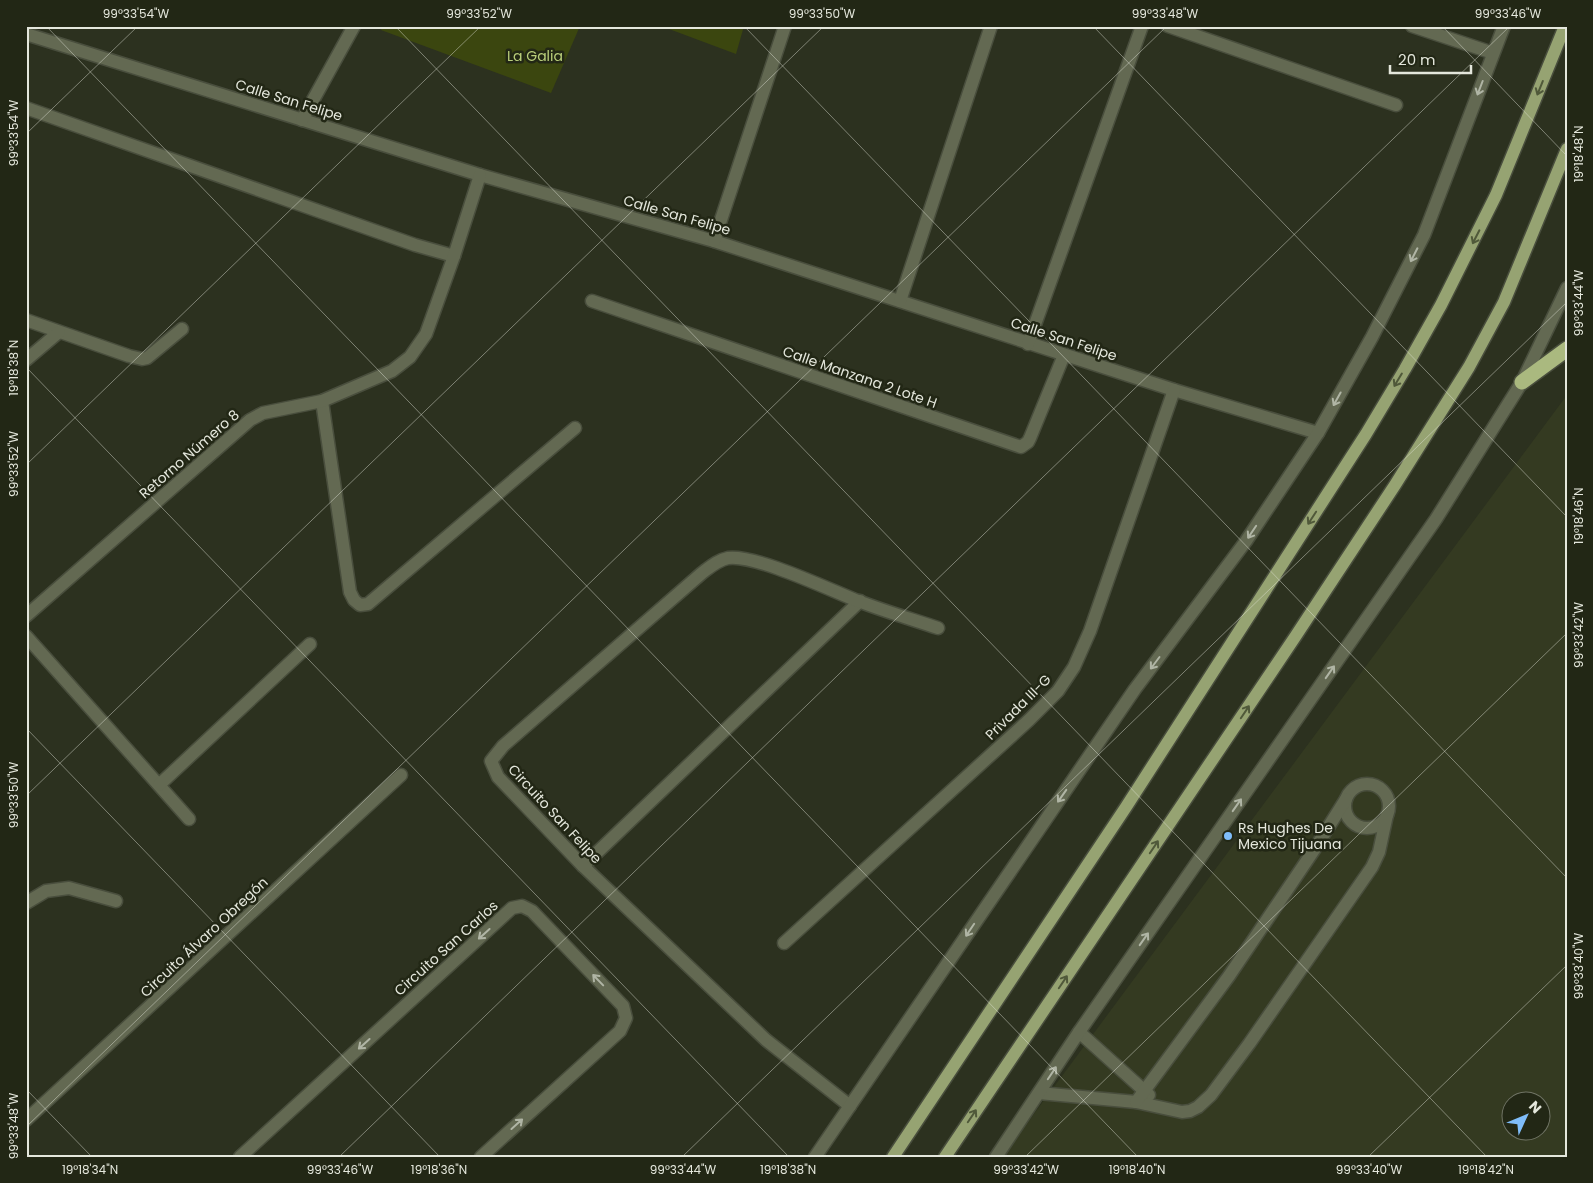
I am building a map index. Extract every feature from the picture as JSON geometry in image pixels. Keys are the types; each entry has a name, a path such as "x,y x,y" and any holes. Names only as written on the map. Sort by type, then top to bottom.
{"highway":[{"path":"1522,382 1567,349"}],"main road":[{"path":"893,1157 1126,807 1400,377 1441,306 1496,195 1565,26"},
{"path":"945,1157 1295,637 1395,485 1469,367 1504,302 1567,150"}],"street":[{"path":"302,120 354,26"},
{"path":"714,241 785,26"},
{"path":"900,301 991,26"},
{"path":"1028,344 1142,26"},
{"path":"1168,26 1396,105"},
{"path":"1412,26 1493,53"},
{"path":"815,1157 1130,697 1246,541 1318,433 1372,338 1424,235 1504,26"},
{"name":"Calle San Felipe","path":"26,34 480,175 714,241 1028,344 1318,433"},
{"path":"26,108 454,256"},
{"name":"Retorno Número 8","path":"26,616 250,420 263,414 322,401 392,371 410,356 426,334 480,175"},
{"path":"996,1157 1079,1032 1436,519 1522,382 1567,288"},
{"name":"Calle Manzana 2 Lote H","path":"592,301 1021,447 1030,438 1064,355"},
{"path":"26,320 142,359 152,355 182,329"},
{"path":"26,360 59,332"},
{"name":"Privada III-G","path":"784,943 1029,720 1058,691 1074,667 1090,631 1174,390"},
{"path":"322,401 350,592 360,606 368,604 575,428"},
{"name":"Circuito San Felipe","path":"850,1106 766,1040 583,866 498,777 491,761 503,746 717,562 729,558 768,565 860,601"},
{"path":"583,866 860,601 938,628"},
{"path":"26,636 189,819"},
{"path":"159,785 310,644"},
{"name":"Circuito Álvaro Obregón","path":"26,1120 401,775"},
{"path":"1039,1093 1136,1102 1182,1112 1190,1111 1198,1106 1210,1095 1248,1044 1372,867 1379,852 1389,806 1382,790 1366,784 1357,786 1350,792 1314,850 1229,976 1136,1102"},
{"path":"1346,799 1345,809 1348,818 1354,825 1364,829 1373,828 1382,823 1387,815"},
{"path":"26,903 46,891 69,888 116,901"},
{"name":"Circuito San Carlos","path":"240,1157 512,908 522,906 532,911 623,1006 626,1018 620,1031 480,1157"},
{"path":"1079,1032 1162,1107"}],"shaded area":[{"path":"1567,395 1567,1157 1002,1157"}],"green space":[{"name":"La Galia","path":"383,26 580,26 551,93 381,30"},
{"path":"661,26 744,26 736,54"}],"place":[{"name":"Rs Hughes De Mexico Tijuana","path":"1228,836"}]}
